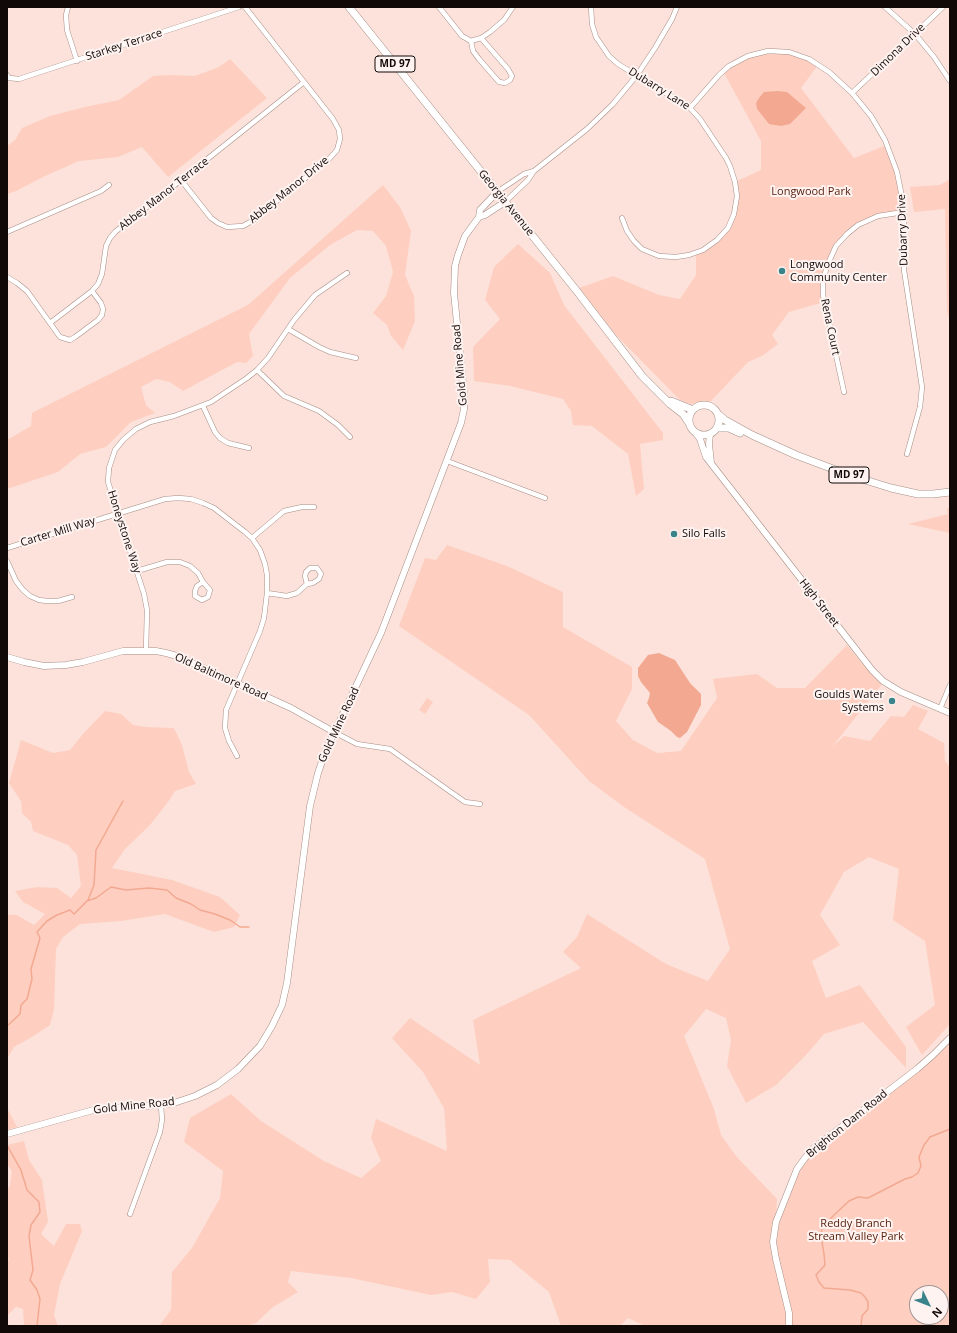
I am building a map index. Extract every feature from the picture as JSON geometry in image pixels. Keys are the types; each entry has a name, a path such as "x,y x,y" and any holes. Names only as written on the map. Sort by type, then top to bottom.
{"main road":[{"name":"Georgia Avenue","path":"349,7 642,376 663,397 684,414 689,423"},
{"name":"Georgia Avenue","path":"663,397 693,410"},
{"name":"MD 97","path":"693,410 700,405 709,405 725,420 752,435 796,455 849,475 891,488 918,494 950,492"},
{"path":"689,423 689,418 693,410"},
{"path":"695,432 702,435 710,434 718,428 719,415"},
{"name":"MD 97","path":"689,423 690,427 695,432"},
{"name":"MD 97","path":"718,428 729,428 744,434 752,435"}],"street":[{"path":"68,7 66,15 67,30 77,61"},
{"name":"Starkey Terrace","path":"8,78 19,79 239,7"},
{"name":"Abbey Manor Drive","path":"181,180 211,218 227,227 243,226 252,221 323,164 337,150 340,139 339,130 333,119 245,7"},
{"path":"439,7 462,36 470,41 473,51 499,82 505,83 510,80 512,76 508,69 481,38"},
{"path":"470,41 481,38 490,32 504,20 513,7"},
{"name":"Dubarry Lane","path":"591,7 592,24 596,37 604,50 618,64 690,108 700,119 730,166 734,176 737,196 734,214 728,228 717,240 703,250 689,255 676,257 659,256 642,249 626,231 622,218"},
{"name":"Gold Mine Road","path":"479,217 485,215 505,202 528,180 534,171 587,129 613,104 637,75 655,48 672,19 677,7"},
{"path":"885,7 915,34 934,57 950,81"},
{"name":"Dimona Drive","path":"852,93 943,7"},
{"name":"Dubarry Drive","path":"690,108 719,75 729,66 748,56 768,51 788,52 809,59 829,72 852,93 871,116 885,140 897,172 904,212 904,270 922,387 920,407 907,454"},
{"name":"Abbey Manor Terrace","path":"50,323 92,291 98,284 102,274 106,246 114,232 304,82"},
{"name":"Gold Mine Road","path":"7,1134 97,1109 161,1105 180,1102 200,1094 217,1085 234,1073 248,1060 260,1046 272,1026 279,1013 287,983 312,794 321,762 381,633 461,423 464,401 454,293 454,274 458,255 463,240 479,217 480,210 497,192 524,174 534,171"},
{"path":"7,232 109,186"},
{"name":"Rena Court","path":"844,392 822,295 823,281 827,266 836,246 858,225 878,216 904,212"},
{"name":"Honeystone Way","path":"146,651 147,610 144,594 108,482 109,468 115,450 136,429 150,422 203,406 230,391 257,370 277,347 304,307 315,295 347,273"},
{"path":"7,277 17,282 27,291 60,337 70,340 98,320 102,315 104,309 92,291"},
{"path":"288,329 330,352 356,358"},
{"path":"257,370 284,396 319,411 338,425 350,437"},
{"path":"203,406 215,432 220,438 228,444 250,448"},
{"name":"High Street","path":"695,432 700,439 706,457 872,670 883,681 895,689 916,700 950,713"},
{"name":"High Street","path":"710,434 709,444 712,464"},
{"path":"447,461 545,498"},
{"name":"Carter Mill Way","path":"7,548 164,499 178,498 204,502 252,538 260,550 265,564 267,593 264,618 260,631 226,710 225,728 229,741 237,756"},
{"path":"252,538 284,511 302,507 314,507"},
{"path":"7,560 16,581 30,596 48,602 72,597"},
{"path":"137,571 167,562 180,562 190,566 198,573 202,582"},
{"path":"267,593 287,596 298,593 307,584"},
{"name":"Old Baltimore Road","path":"7,657 44,666 66,665 83,662 123,651 156,651 176,656 238,683 291,708 334,732"},
{"path":"940,709 950,685"},
{"path":"334,732 357,744 390,749 465,802 480,804"},
{"name":"Brighton Dam Road","path":"789,1326 789,1313 773,1242 776,1222 797,1169 814,1148 933,1056 950,1038"},
{"path":"130,1214 160,1132 162,1120 161,1105"}],"green space":[{"name":"Longwood Park","path":"768,51 789,52 818,65 801,88 854,158 887,145 897,172 904,212 878,216 858,225 836,246 823,281 824,302 789,312 772,335 778,344 762,356 748,362 710,402 690,404 680,400 614,333 579,288 613,276 659,295 680,299 696,275 696,253 703,250 728,228 734,214 735,182 761,170 761,141 723,71 748,56"},
{"path":"230,59 267,98 168,177 142,147 118,157 79,161 7,194 7,146 15,140 22,128 50,116 119,100 153,76 195,76 219,67"},
{"path":"950,179 950,324 947,310 945,209 914,212 910,187 940,185"},
{"path":"383,185 400,207 411,231 405,275 414,296 415,321 403,350 391,336 387,325 373,313 386,296 393,272 386,246 373,231 357,230 330,245 290,278 249,334 253,356 246,363 237,362 183,391 170,382 156,379 141,387 146,405 155,413 131,422 106,447 80,454 58,472 7,489 7,440 31,426 32,413 248,305"},
{"path":"518,244 550,273 564,305 663,433 663,440 640,444 644,489 636,496 628,454 592,426 573,425 571,411 563,399 510,386 474,381 473,347 500,319 485,300 494,267"},
{"path":"950,507 950,533 908,524 948,514 947,509"},
{"name":"Reddy Branch Stream Valley Park","path":"447,545 507,566 563,592 563,627 632,667 632,689 616,721 633,740 657,753 681,751 717,698 713,679 757,674 777,688 805,688 847,645 863,665 882,684 832,747 844,736 870,741 891,716 904,717 913,705 928,711 918,729 944,743 945,761 950,767 950,1024 922,1055 906,1027 935,1005 925,941 893,920 899,869 869,857 844,872 820,915 840,945 812,961 826,998 860,985 906,1047 906,1068 863,1022 824,1034 806,1055 776,1085 746,1103 727,1066 731,1040 726,1018 706,1009 684,1036 714,1109 721,1135 736,1156 777,1199 776,1220 805,1158 929,1057 950,1035 950,1326 645,1326 628,1318 620,1326 561,1326 549,1292 510,1260 488,1259 490,1282 476,1299 452,1292 431,1295 351,1278 291,1271 288,1282 298,1292 273,1307 256,1323 247,1326 159,1326 171,1310 172,1272 192,1248 220,1198 223,1171 184,1142 190,1118 231,1094 261,1121 324,1161 361,1178 381,1161 371,1138 376,1119 447,1151 444,1108 423,1072 392,1038 410,1018 480,1065 473,1020 581,968 563,952 577,937 587,914 666,964 708,981 730,949 705,859 624,807 589,781 529,715 399,626 425,558 436,560"},
{"path":"427,698 433,702 425,714 419,710"},
{"path":"105,711 121,714 133,725 174,728 182,745 189,772 196,784 175,791 150,825 125,849 112,868 172,880 220,897 240,915 234,927 214,932 165,914 121,921 80,924 63,937 56,949 54,1009 50,1025 14,1047 7,1059 7,915 17,915 34,925 45,914 23,902 15,891 37,887 57,888 71,898 81,886 77,855 68,845 33,831 31,822 22,813 21,801 9,783 21,740 53,753 70,750"},
{"path":"7,1108 17,1127 7,1130"},
{"path":"24,1141 29,1160 42,1180 48,1222 41,1234 54,1246 66,1224 80,1224 82,1231 60,1284 54,1315 58,1326 24,1326 23,1309 16,1307 7,1316 7,1261 9,1260 7,1252 7,1189 10,1186 12,1171 7,1164 7,1145"}],"shaded area":[{"path":"764,92 787,92 806,108 790,124 781,126 769,124 757,109 756,103"},
{"path":"659,653 675,660 690,683 701,694 701,705 687,732 680,738 658,722 647,703 650,693 638,676 638,668 648,655"}],"waterway":[{"path":"7,1026 20,1014 21,1005 27,999 32,979 31,969 40,938 37,932 47,921 57,915 70,910 74,914 88,900 94,885 96,850 123,801"},
{"path":"87,901 96,898 111,887 126,890 149,888 167,890 176,898 191,904 200,910 230,920 240,927 249,927"},
{"path":"861,1326 862,1316 868,1309 868,1302 865,1297 861,1293 850,1290 824,1288 816,1275 825,1265 821,1236 822,1228 849,1201 858,1197 868,1198 918,1173 921,1166 919,1157 924,1145 930,1137 950,1129"},
{"path":"8,1147 21,1170 27,1190 39,1202 40,1212 31,1225 29,1236 33,1270 30,1280 37,1290 40,1299 37,1326"}],"place":[{"name":"Longwood Community Center","path":"782,271"},
{"name":"Silo Falls","path":"674,534"},
{"name":"Goulds Water Systems","path":"892,701"}]}
